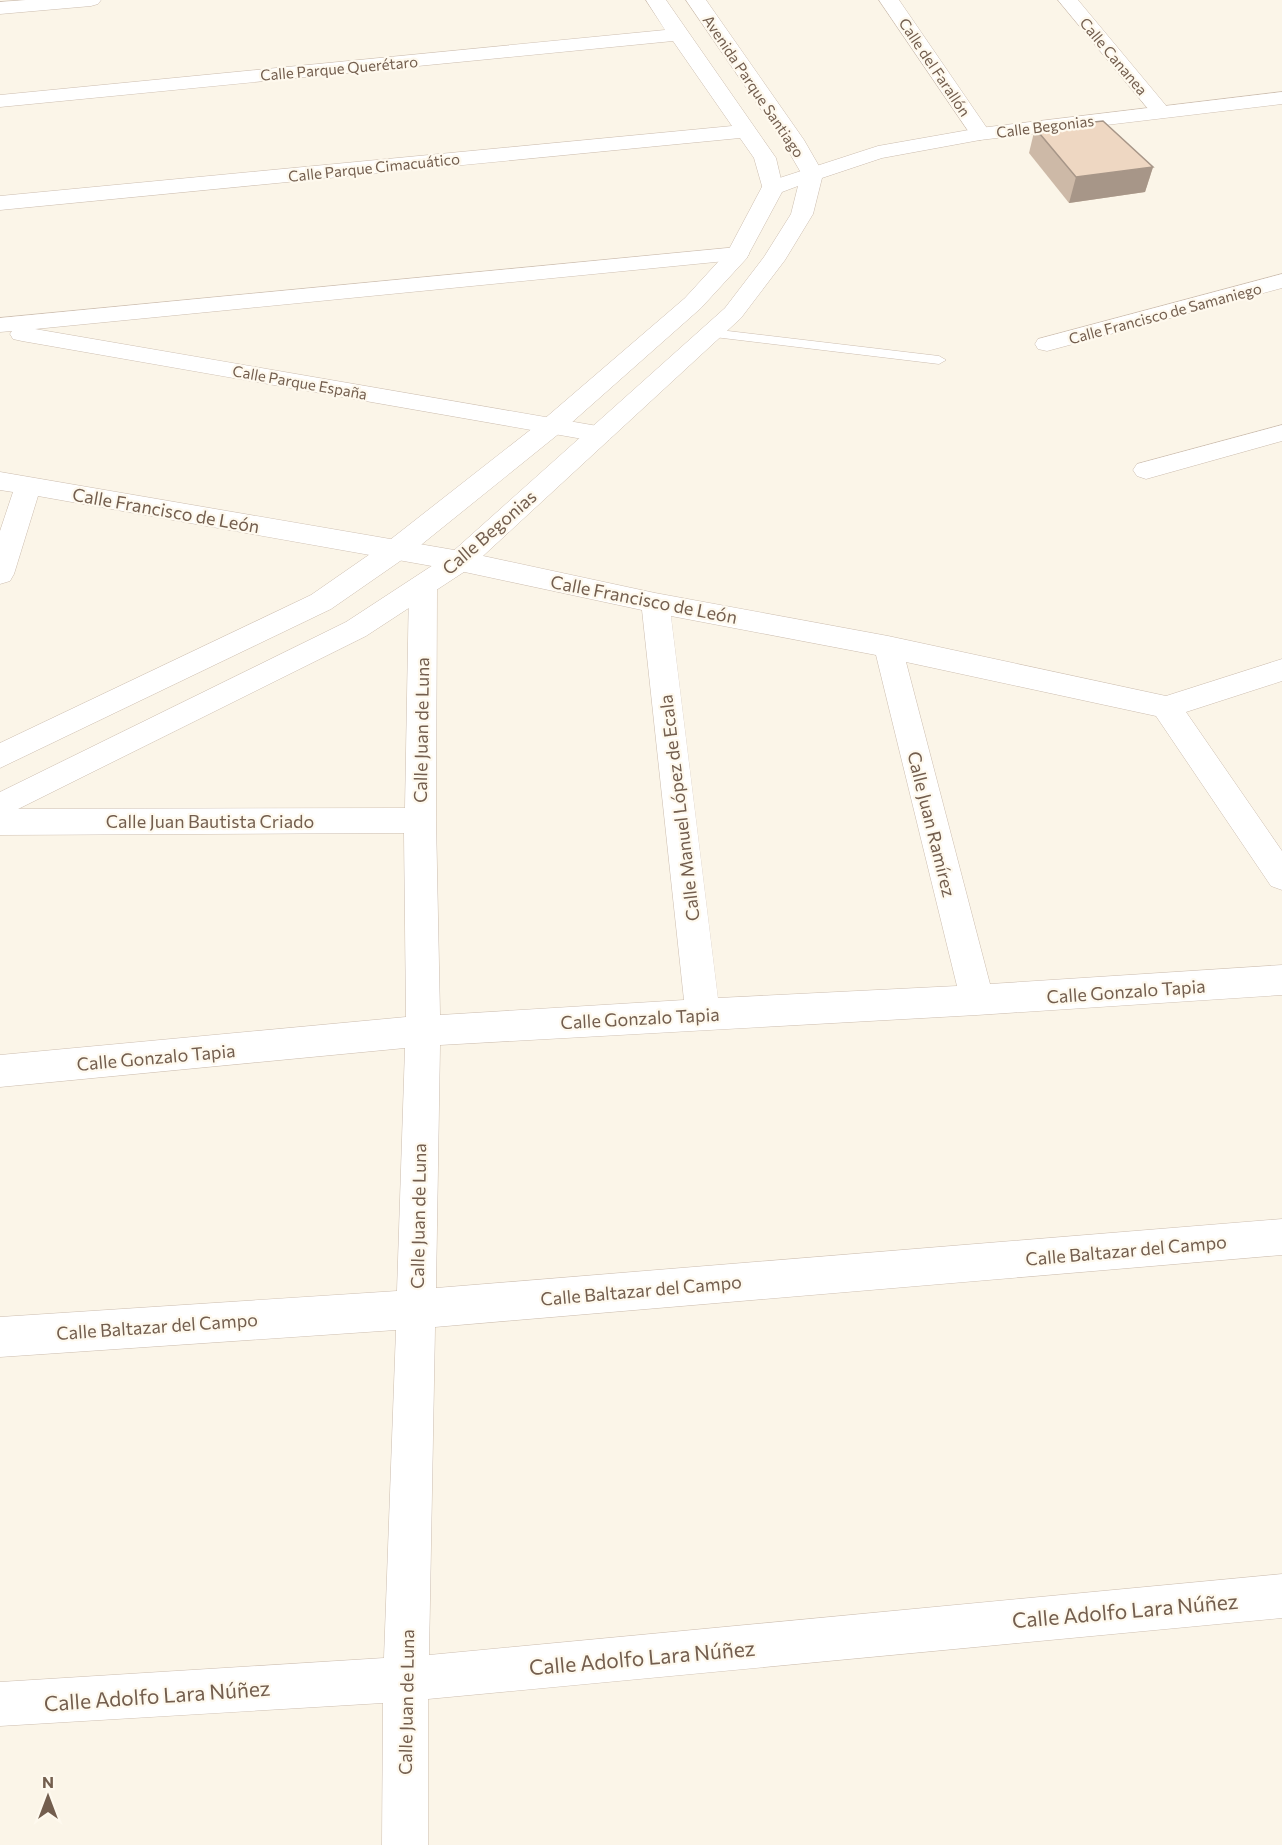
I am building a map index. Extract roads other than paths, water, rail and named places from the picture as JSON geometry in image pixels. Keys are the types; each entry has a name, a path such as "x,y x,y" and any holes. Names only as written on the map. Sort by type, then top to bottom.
{"street":[{"path":"0,8 91,0"},
{"name":"Avenida Parque Santiago","path":"656,0 765,158 772,188"},
{"name":"Avenida Parque Santiago","path":"696,0 786,130 812,173"},
{"name":"Calle del Farallón","path":"889,0 980,134"},
{"name":"Calle Cananea","path":"1068,0 1161,112"},
{"name":"Calle Parque Querétaro","path":"0,101 678,35"},
{"name":"Calle Begonias","path":"772,188 878,152 980,134 1282,98"},
{"name":"Calle Parque Cimacuático","path":"0,203 747,130"},
{"name":"Calle Begonias","path":"0,806 356,629 460,561 733,313 774,260 802,214 812,173"},
{"path":"0,756 321,602 396,550 552,426 693,303 738,254 767,202 772,188"},
{"path":"0,325 738,254"},
{"name":"Calle Francisco de Samaniego","path":"1047,344 1282,281"},
{"name":"Calle Parque España","path":"0,330 600,434"},
{"path":"1146,470 1282,433"},
{"name":"Calle Francisco de León","path":"0,481 460,561 654,603 888,647 1166,707 1282,670"},
{"path":"0,574 28,486"},
{"name":"Calle Juan de Luna","path":"405,1845 406,1679 423,1031 420,820 423,587"},
{"name":"Calle Manuel López de Ecala","path":"654,603 703,1014"},
{"name":"Calle Juan Ramírez","path":"888,647 977,1000"},
{"path":"1166,707 1282,877"},
{"name":"Calle Juan Bautista Criado","path":"0,822 420,820"},
{"name":"Calle Gonzalo Tapia","path":"0,1071 423,1031 977,1000 1282,980"},
{"name":"Calle Baltazar del Campo","path":"0,1337 416,1309 1282,1237"},
{"name":"Calle Adolfo Lara Núñez","path":"0,1704 406,1679 1282,1596"}],"lane":[{"path":"711,333 939,360"}]}
